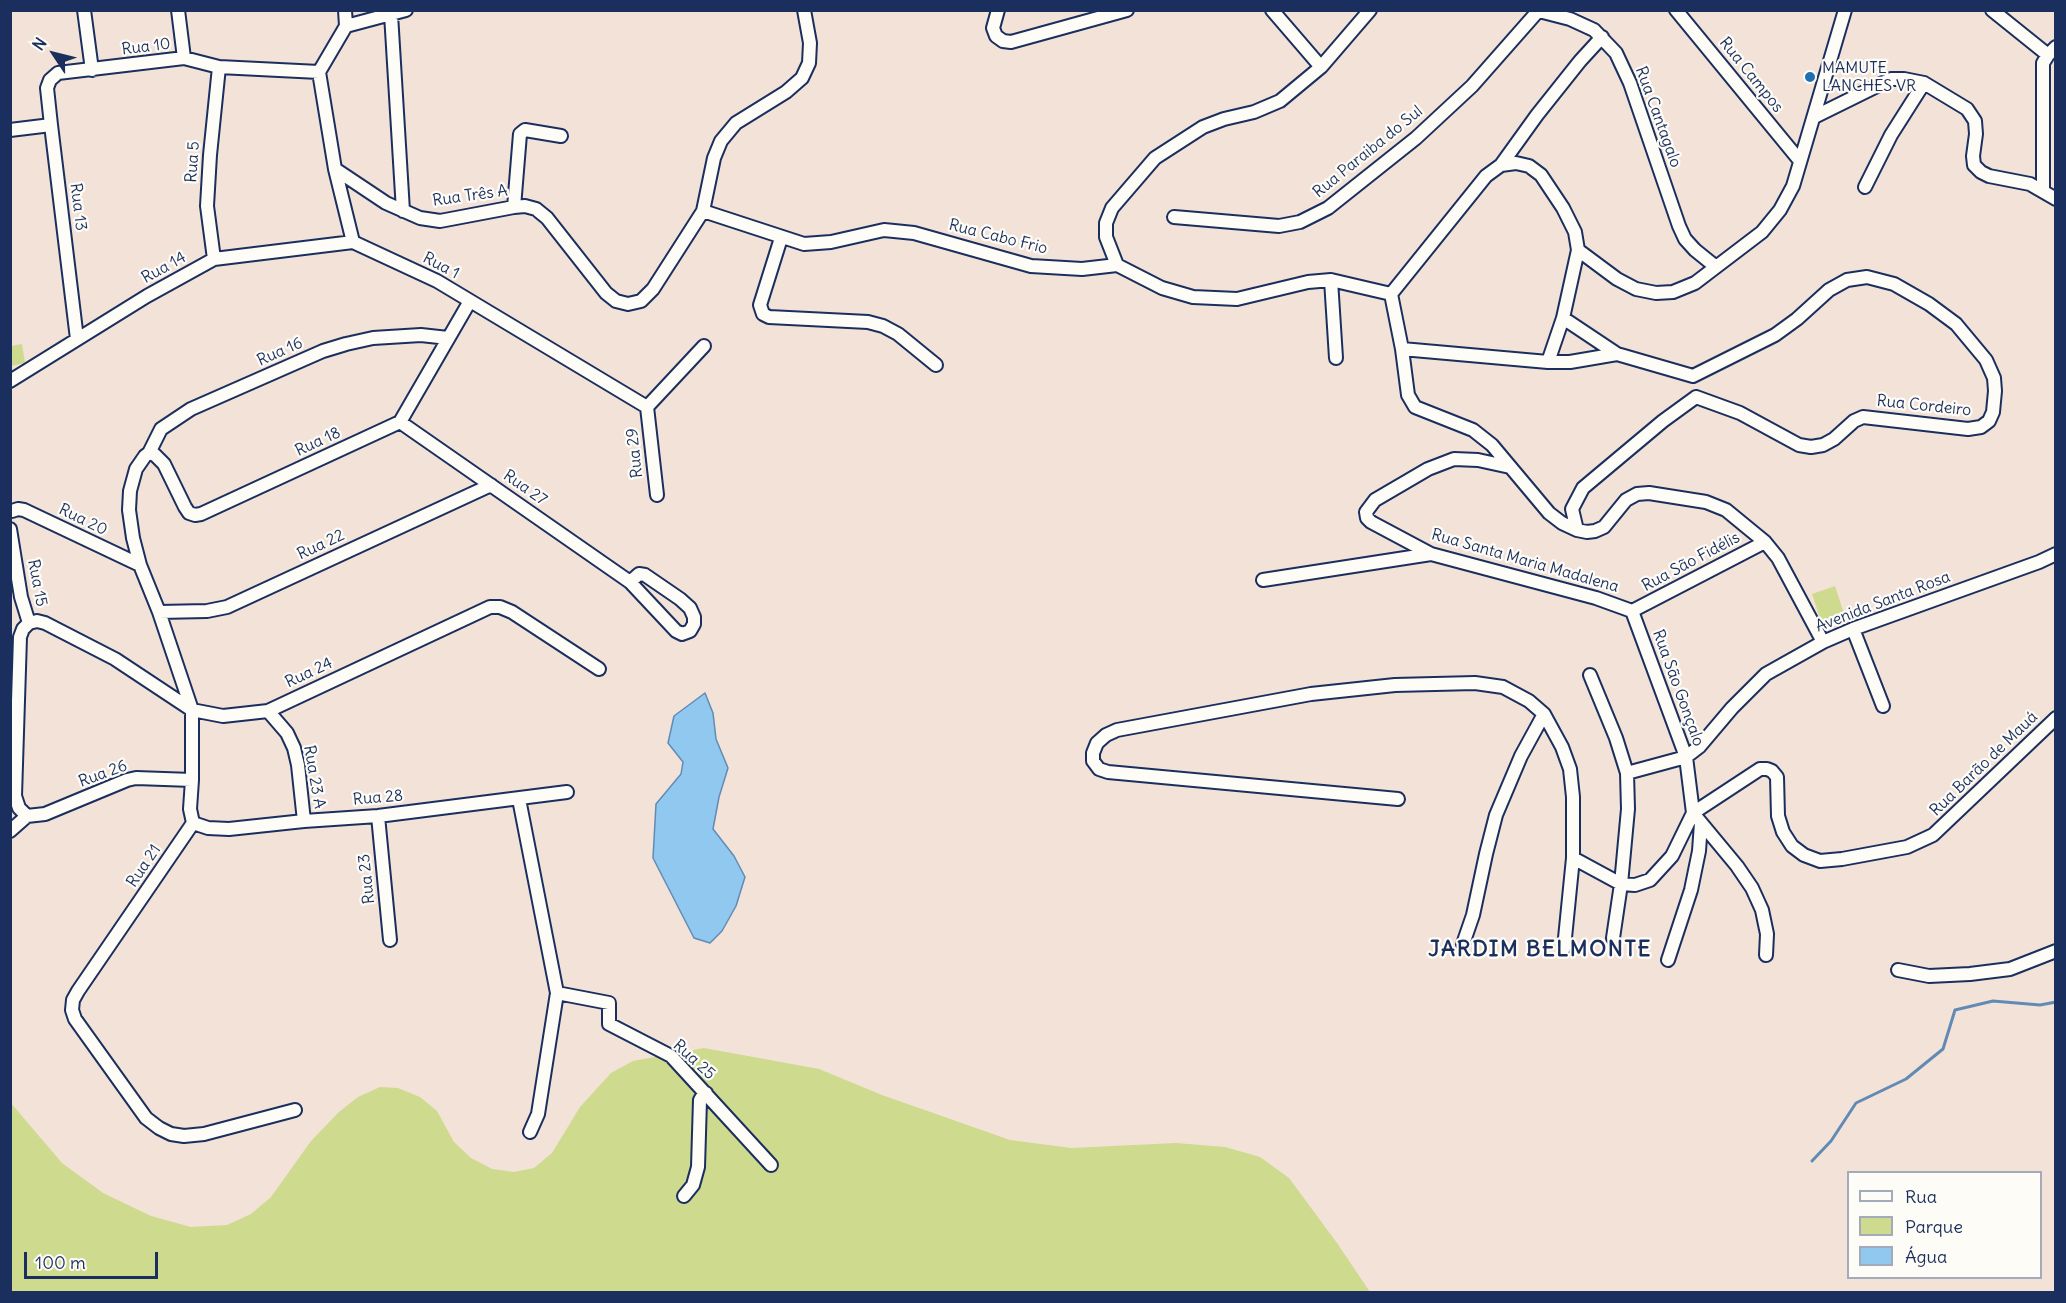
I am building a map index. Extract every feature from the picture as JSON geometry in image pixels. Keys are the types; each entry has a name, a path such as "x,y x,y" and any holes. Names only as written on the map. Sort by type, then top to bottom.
{"street":[{"path":"84,10 92,70"},
{"path":"178,10 184,58"},
{"path":"345,10 346,26 319,72 335,169 353,242"},
{"path":"346,26 406,10"},
{"path":"703,211 714,158 721,141 736,123 786,92 802,78 808,63 810,43 804,10"},
{"path":"998,10 993,28 996,36 1003,41 1011,42 1127,10"},
{"path":"1068,25 1072,10"},
{"path":"1272,10 1322,67"},
{"path":"1370,10 1322,67 1280,101 1254,112 1224,118 1203,127 1155,158 1112,208 1106,224 1107,237 1118,265 1162,288 1193,297 1237,299 1308,282 1331,280 1391,294"},
{"path":"1570,19 1582,10"},
{"name":"Rua Campos","path":"1676,10 1800,161"},
{"path":"1578,250 1617,279 1636,289 1656,293 1673,292 1695,283 1762,232 1780,210 1793,186 1845,10"},
{"path":"1992,10 2051,51 2043,63 2042,76 2043,191"},
{"name":"Rua Cantagalo","path":"1539,11 1570,19 1594,30 1616,53 1630,83 1682,232 1695,250 1716,267"},
{"name":"Rua Paraiba do Sul","path":"1174,217 1279,226 1300,222 1328,208 1416,138 1472,86 1539,11"},
{"path":"391,14 403,212"},
{"path":"1391,294 1486,176 1501,165 1580,61 1602,37"},
{"name":"Rua 10","path":"50,80 58,73 184,58 219,67 319,72"},
{"name":"Rua 5","path":"214,259 207,207 219,67"},
{"path":"1814,117 1891,79 1924,83 1967,109 1975,121 1974,165 1981,172 1989,176 2017,180 2055,199"},
{"name":"Rua 13","path":"50,80 47,88 77,339"},
{"path":"1865,188 1891,135 1924,83"},
{"path":"10,130 51,125"},
{"path":"514,207 520,134 525,130 561,136"},
{"path":"1501,165 1516,163 1529,166 1541,175 1563,208 1575,232 1578,250 1563,318 1548,362"},
{"name":"Rua Três A","path":"335,169 386,203 420,218 440,221 514,207 525,206 536,209 546,218 606,293 616,301 628,304 641,301 653,289 703,211"},
{"name":"Rua Cabo Frio","path":"703,211 804,244 831,242 884,230 914,233 1031,266 1082,269 1118,265"},
{"path":"781,238 760,305 763,314 769,317 868,322 883,326 898,333 936,365"},
{"name":"Rua 14","path":"10,381 147,296 214,259 353,242"},
{"name":"Rua 1","path":"353,242 437,282 647,407"},
{"name":"Rua Cordeiro","path":"1693,376 1775,335 1829,290 1847,280 1867,277 1894,284 1929,304 1956,324 1986,360 1994,378 1995,391 1993,412 1989,421 1981,427 1968,429 1863,417 1854,421 1823,446 1811,447 1799,445 1740,413 1696,397"},
{"path":"1331,280 1336,358"},
{"path":"1391,294 1408,395 1415,406 1473,430 1492,445 1549,513 1562,523 1577,530 1587,532 1604,527 1626,501 1636,494 1649,493 1706,502 1726,510 1765,542 1778,558 1823,642"},
{"path":"400,422 470,301"},
{"path":"1563,318 1617,354 1693,376 1696,397 1583,488 1572,509 1577,530"},
{"name":"Rua 16","path":"149,453 161,429 191,409 323,351 373,338 421,335 448,338"},
{"path":"647,407 704,346"},
{"path":"1402,349 1548,362 1569,362 1617,354"},
{"name":"Rua 29","path":"647,407 657,495"},
{"name":"Rua 18","path":"149,453 155,455 164,464 189,513 195,515 400,422"},
{"name":"Rua 27","path":"400,422 630,582 675,631 682,634 690,631 694,624 694,617 690,608 680,599 645,575 639,574 630,582"},
{"path":"149,453 140,462 129,491 131,529 140,565 159,612 192,710 190,809 193,823"},
{"name":"Rua Santa Maria Madalena","path":"1510,467 1478,460 1454,459 1428,469 1369,505 1366,512 1367,518 1431,554 1596,598 1632,611"},
{"name":"Rua 22","path":"159,612 207,611 227,607 491,485"},
{"name":"Rua 20","path":"11,511 24,510 140,565"},
{"name":"Rua 15","path":"10,530 21,597 29,623 23,629 20,637 15,796 19,808 27,816"},
{"name":"Rua São Fidélis","path":"1632,611 1765,542"},
{"path":"1263,580 1431,554"},
{"name":"Avenida Santa Rosa","path":"1686,757 1699,747 1732,708 1766,674 1823,642 2055,554"},
{"name":"Rua 24","path":"29,623 37,621 45,623 115,659 192,710 223,716 267,711 490,607 500,607 512,612 599,669"},
{"name":"Rua São Gonçalo","path":"1632,611 1686,757 1697,818 1699,850 1691,890 1668,960"},
{"path":"1853,629 1883,705"},
{"path":"1590,675 1616,738 1627,773 1628,809 1621,884 1612,938"},
{"path":"1398,799 1108,772 1099,769 1093,761 1093,753 1098,743 1106,735 1117,730 1311,694 1395,685 1475,683 1503,687 1529,701 1544,714 1562,747 1570,769 1573,797 1573,858 1564,948"},
{"name":"Rua 23 A","path":"267,711 287,733 294,748 304,821"},
{"path":"1463,944 1473,915 1496,814 1521,756 1544,714"},
{"name":"Rua Barão de Mauá","path":"1697,818 1760,769 1767,769 1772,771 1776,777 1778,816 1783,832 1792,846 1804,855 1820,861 1842,860 1907,847 1933,835 2055,718"},
{"path":"1627,773 1686,757"},
{"name":"Rua 26","path":"27,816 45,814 126,780 136,778 192,780"},
{"name":"Rua 28","path":"193,823 208,828 229,829 378,816 567,792"},
{"path":"519,799 557,993 538,1114 530,1132"},
{"path":"10,831 27,816"},
{"name":"Rua 23","path":"378,816 390,940"},
{"path":"1573,858 1621,884 1635,885 1650,880 1662,868 1697,818 1752,888 1762,910 1767,934 1766,955"},
{"name":"Rua 21","path":"193,823 73,1000 72,1010 75,1019 146,1118 171,1134 184,1136 204,1134 295,1110"},
{"path":"1898,970 1929,976 1970,974 2010,969 2055,951"},
{"name":"Rua 25","path":"557,993 609,1003 609,1024 670,1056 771,1165"},
{"path":"684,1196 693,1185 698,1167 700,1100 706,1093"}],"green space":[{"path":"22,344 25,363 11,366 11,346"},
{"path":"1835,586 1846,620 1823,627 1812,594"},
{"path":"704,1048 819,1069 882,1095 1010,1140 1071,1148 1176,1143 1225,1147 1260,1157 1289,1178 1370,1292 11,1292 10,1102 62,1163 103,1193 151,1216 191,1227 227,1225 251,1214 271,1197 311,1141 339,1112 358,1097 380,1087 398,1088 420,1097 437,1111 454,1142 471,1158 492,1169 514,1172 534,1168 552,1153 580,1107 611,1073 633,1061"}],"water":[{"path":"705,693 713,713 716,739 728,768 719,797 713,829 734,856 745,877 736,906 722,931 710,943 694,938 653,858 656,804 681,774 683,762 668,743 674,716"}],"waterway":[{"path":"1812,1161 1831,1141 1856,1103 1906,1079 1943,1049 1955,1010 1993,1001 2040,1005 2056,1002"}],"place":[{"name":"MAMUTE LANCHES VR","path":"1810,77"}],"district":[{"name":"JARDIM BELMONTE","path":"1540,950"}]}
